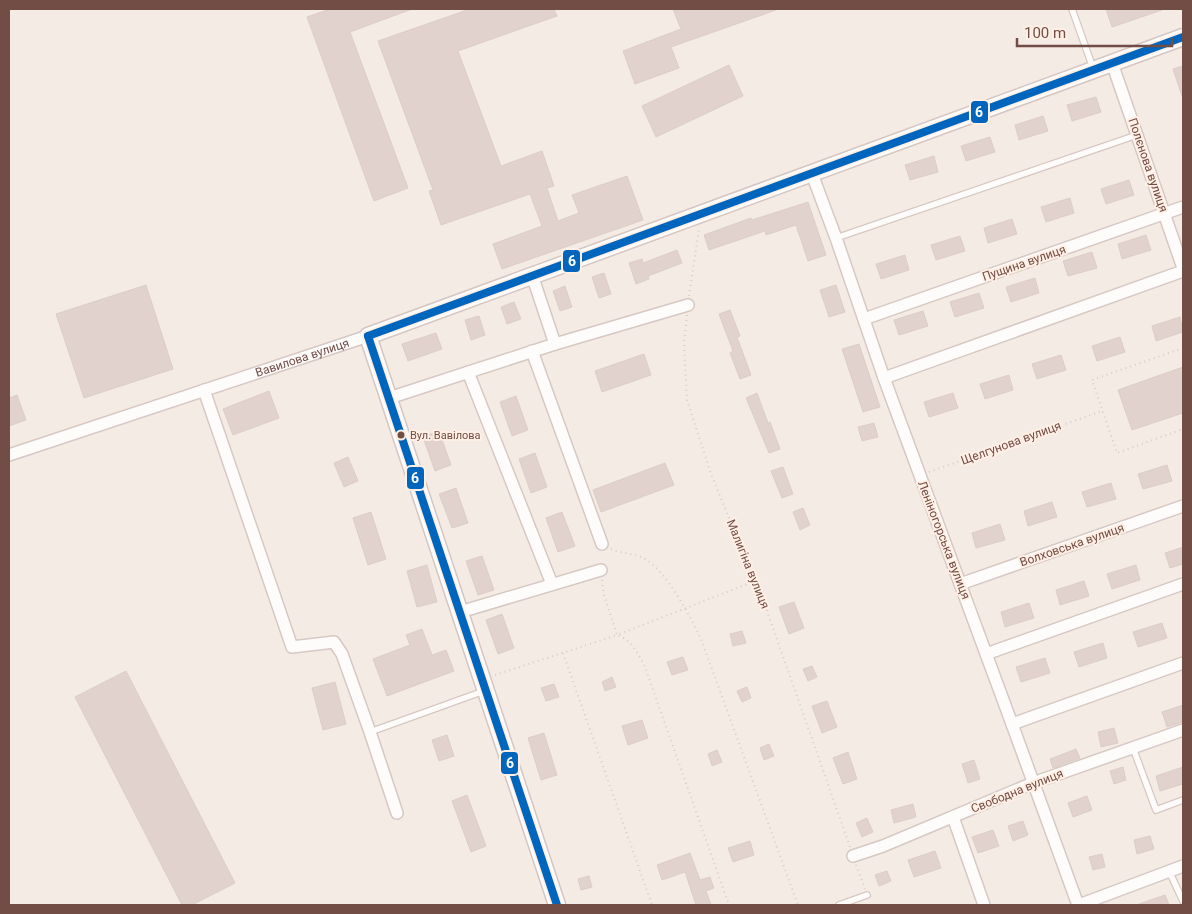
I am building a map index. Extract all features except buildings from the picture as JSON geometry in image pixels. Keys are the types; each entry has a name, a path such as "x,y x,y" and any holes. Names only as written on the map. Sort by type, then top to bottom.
{"street":[{"name":"Вавилова вулиця","path":"9,455 368,336 1183,37"},
{"name":"Полєнова вулиця","path":"1112,63 1183,269"},
{"name":"Леніногорська вулиця","path":"812,174 884,378 1078,905"},
{"name":"Пущина вулиця","path":"864,319 1183,207"},
{"path":"884,378 1183,269"},
{"path":"532,275 555,344"},
{"path":"389,398 532,351 688,305"},
{"path":"368,336 557,905"},
{"path":"532,351 602,544"},
{"path":"468,372 552,584"},
{"path":"204,390 292,646 334,642 342,654 397,813"},
{"name":"Волховська вулиця","path":"960,584 1183,506"},
{"path":"460,612 601,570"},
{"path":"986,654 1183,584"},
{"path":"1012,724 1183,663"},
{"name":"Свободна вулиця","path":"853,856 883,846 1033,783 1183,730"},
{"path":"953,817 984,905"},
{"path":"1078,905 1183,866"}],"lane":[{"path":"1072,9 1093,70"},
{"path":"836,238 1137,135"},
{"path":"370,732 484,685"},
{"path":"1133,748 1156,810 1183,800"},
{"path":"1169,871 1183,901"},
{"path":"839,905 867,896"}],"path":[{"name":"Малигіна вулиця","path":"702,214 684,343 687,400 711,474 766,608 867,896"},
{"path":"1183,348 1092,380 1117,453 1183,429"},
{"name":"Щелгунова вулиця","path":"920,475 1102,411"},
{"path":"602,544 618,552 645,559 672,587 686,608 701,639 798,905"},
{"path":"601,570 604,595 617,635"},
{"path":"484,685 563,653 617,635 755,581"},
{"path":"617,635 626,638 645,668 729,905"},
{"path":"563,653 652,905"}],"transit line":[{"name":"6","path":"368,336 1183,37"},
{"name":"6","path":"368,336 557,905"}],"place":[{"name":"Вул. Вавілова","path":"401,435"}]}
